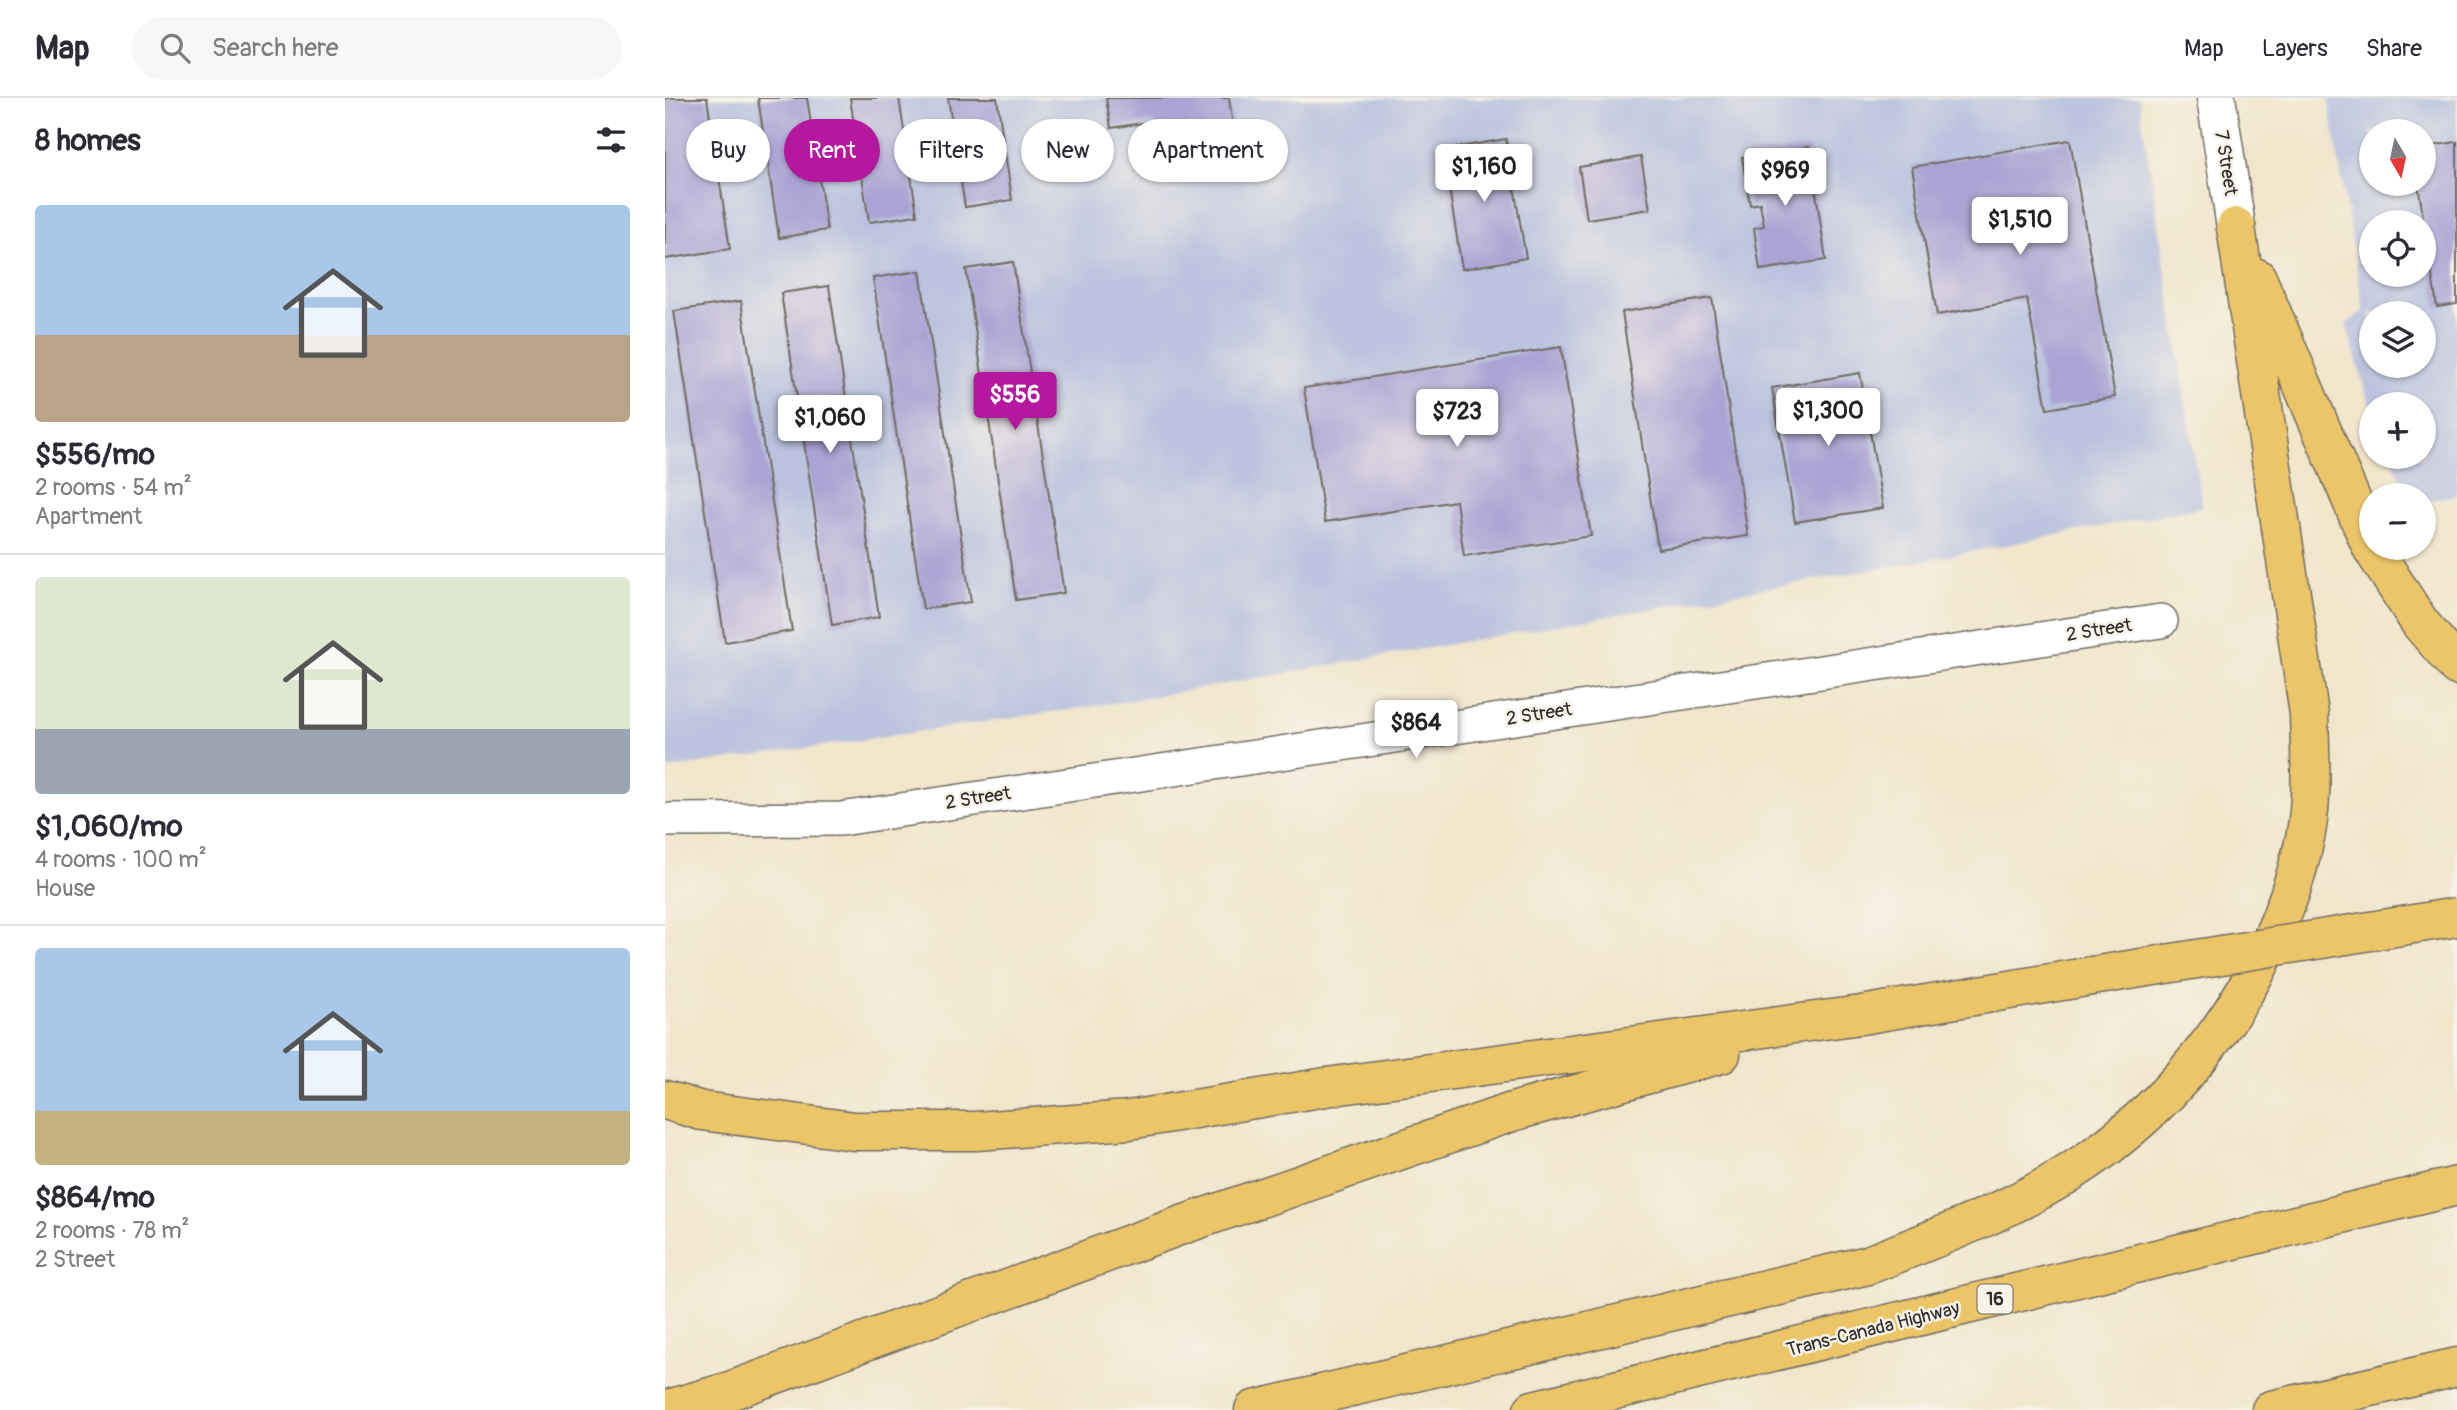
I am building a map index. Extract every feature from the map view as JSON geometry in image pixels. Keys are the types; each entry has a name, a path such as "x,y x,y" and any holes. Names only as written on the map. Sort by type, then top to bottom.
{"highway":[{"path":"2236,228 2359,517"},
{"path":"1254,1410 1868,1265 1954,1231 2067,1174 2122,1135 2172,1092 2246,989 2284,910 2304,845 2311,783 2309,714 2236,228"},
{"path":"2380,560 2420,623 2457,666"},
{"path":"665,1100 702,1111 854,1131 976,1131 1129,1120 1326,1087 1861,1015 2457,917"},
{"path":"665,1410 727,1392 1182,1225 1512,1112 1861,1015"},
{"name":"Trans-Canada Highway","path":"1533,1410 2457,1186"},
{"path":"2271,1410 2457,1367"}],"street":[{"name":"7 Street","path":"2216,98 2236,228"},
{"name":"2 Street","path":"665,820 841,819 2161,621"}],"shaded area":[{"path":"665,98 2139,98 2202,507 1944,557 1128,701 665,769"},
{"path":"2328,98 2457,98 2457,495 2436,499 2436,483 2403,483 2396,469 2436,469 2436,392 2366,392 2362,378 2436,378 2436,301 2362,301 2360,287 2436,287 2436,210 2359,210 2359,281"},
{"path":"2359,315 2359,369 2346,324"}],"building":[{"path":"665,98 707,98 710,119 686,119 686,182 720,182 730,249 665,259"},
{"path":"758,98 807,98 810,119 784,119 784,182 820,182 827,230 779,238 770,178 770,119 761,119"},
{"path":"850,98 899,98 902,119 894,119 894,182 912,182 917,215 869,222 863,182 880,182 880,119 853,119"},
{"path":"948,98 997,98 1000,119 951,119"},
{"path":"1106,98 1229,98 1232,119 1128,119 1128,125 1114,128 1114,119 1110,119"},
{"path":"1506,139 1526,258 1462,269 1443,150"},
{"path":"2070,140 2115,397 2047,409 2027,299 1937,315 1912,167"},
{"path":"2457,142 2457,304 2437,307 2434,287 2436,210 2422,210 2420,196 2436,196 2436,145"},
{"path":"1809,147 1826,260 1760,270 1754,228 1764,226 1760,203 1750,205 1742,157"},
{"path":"1641,157 1650,209 1587,219 1579,167"},
{"path":"1007,166 1012,200 965,207 961,182 1007,182"},
{"path":"1013,262 1064,593 1016,600 966,269"},
{"path":"920,271 971,602 923,609 873,278"},
{"path":"829,286 879,617 832,625 781,293"},
{"path":"1712,298 1748,536 1658,549 1622,312"},
{"path":"741,301 792,631 725,642 674,311"},
{"path":"1561,347 1591,536 1464,556 1456,501 1325,522 1304,388"},
{"path":"1860,373 1883,508 1795,522 1772,388"}]}
